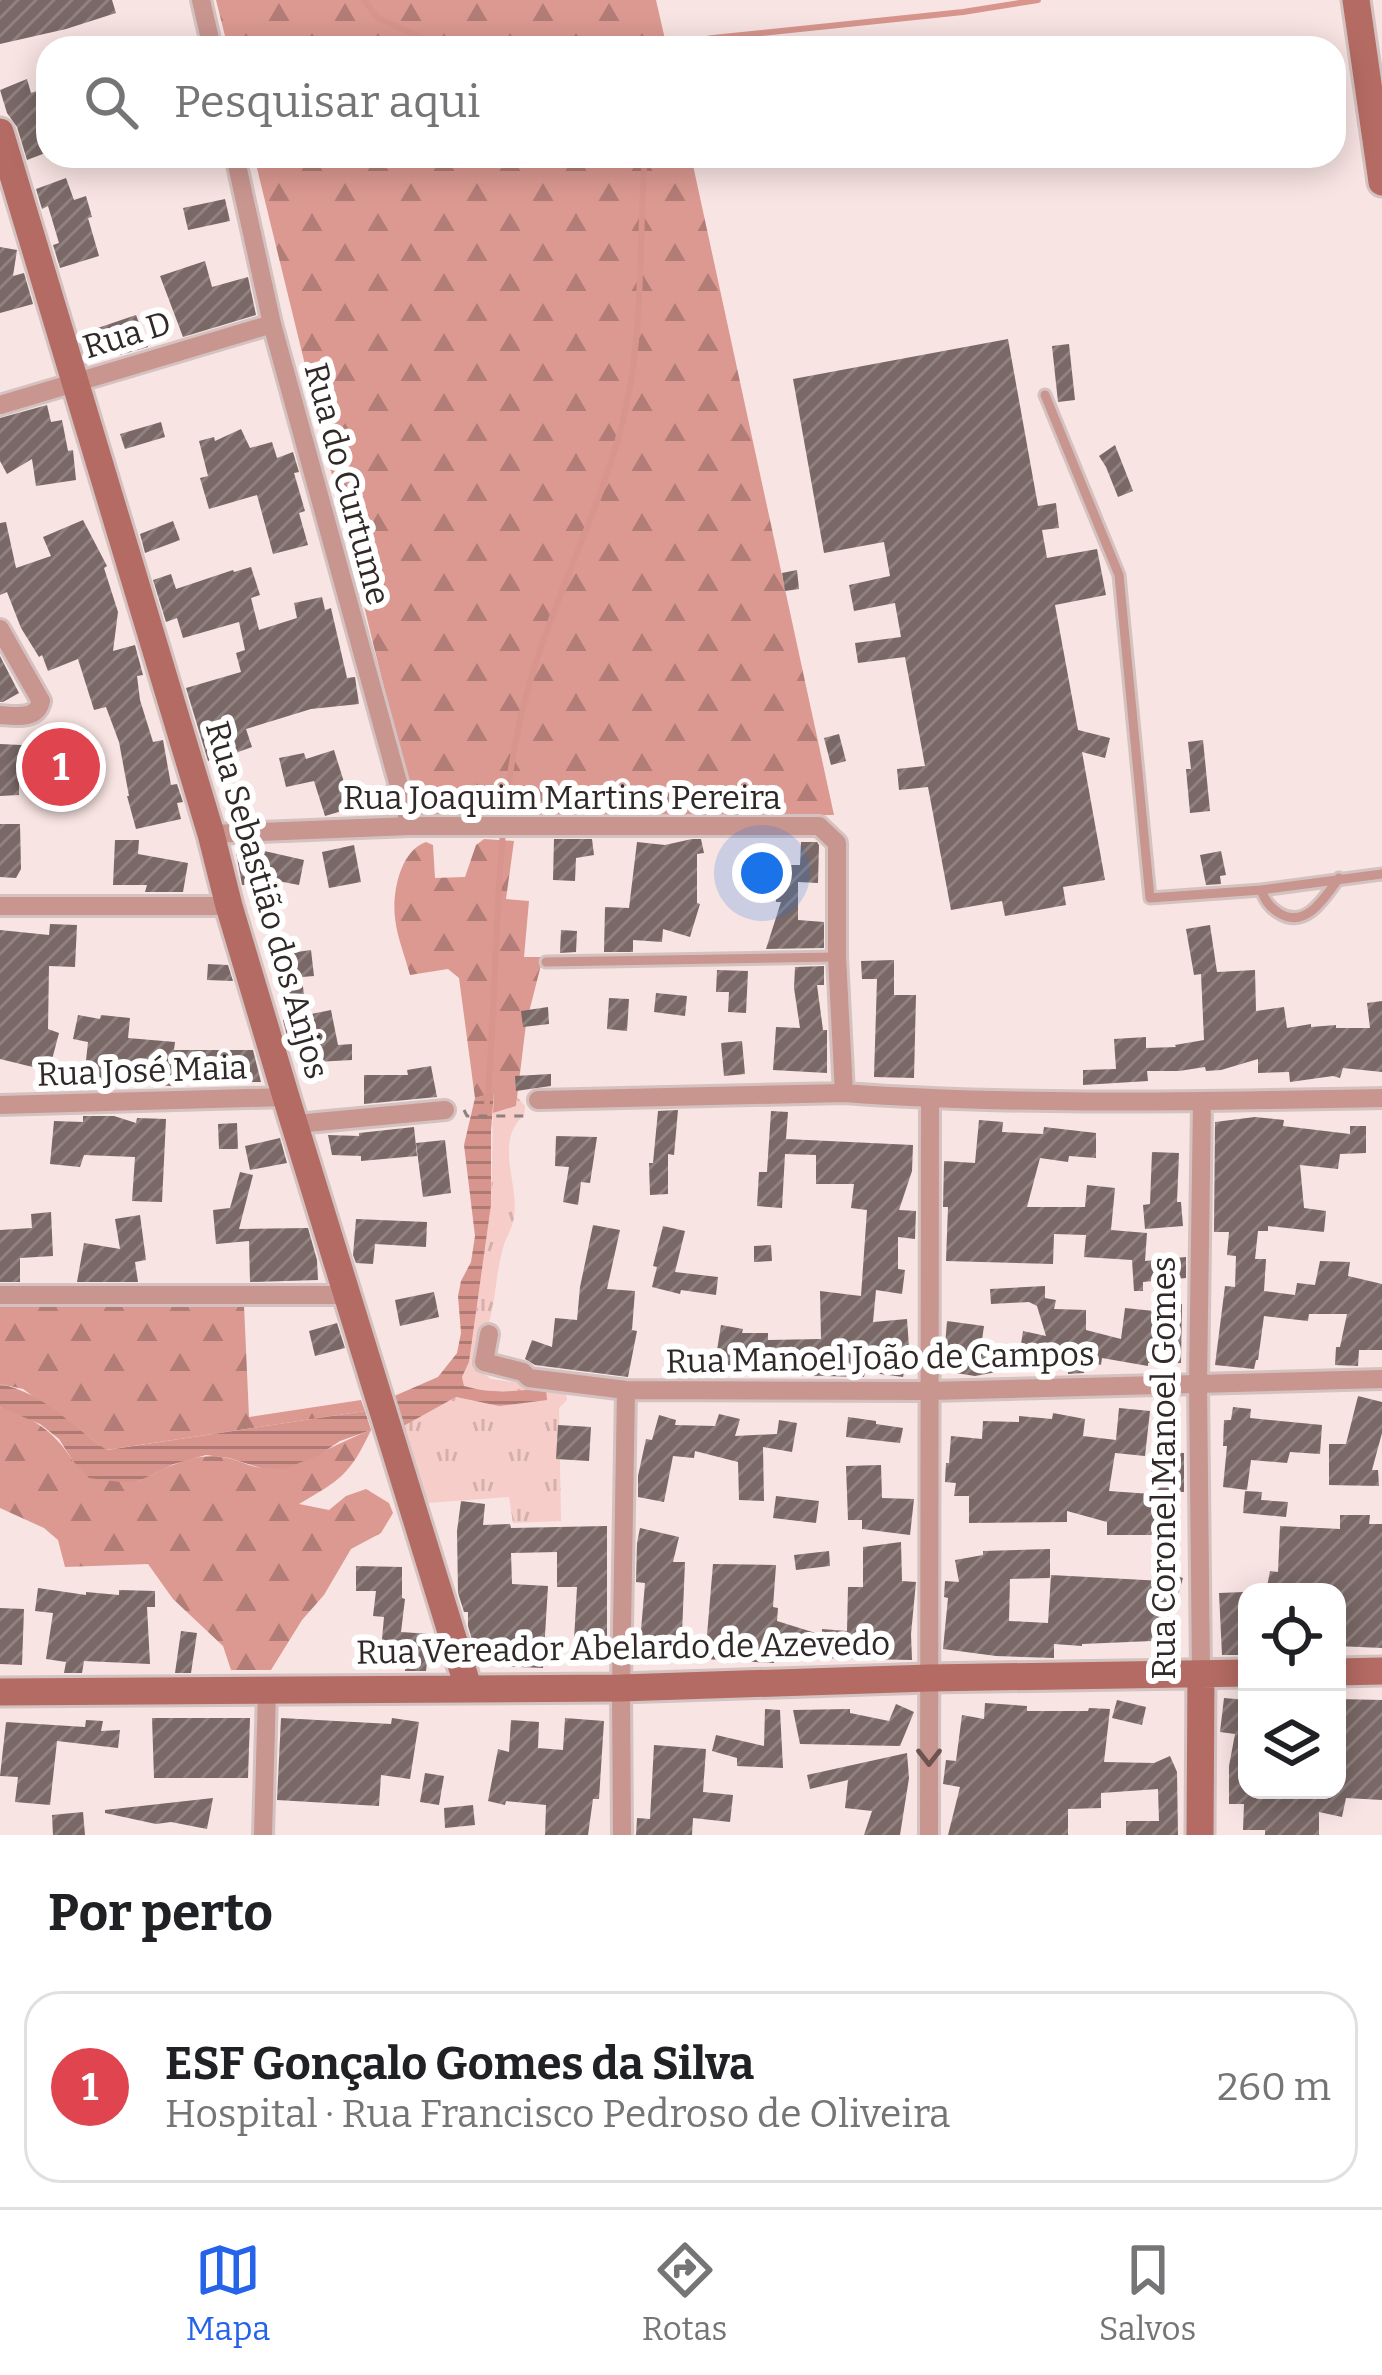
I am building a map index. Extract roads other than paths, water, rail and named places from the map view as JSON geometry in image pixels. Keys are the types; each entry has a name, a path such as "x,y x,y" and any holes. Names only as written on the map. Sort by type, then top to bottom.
{"street":[{"path":"201,0 209,36"},
{"path":"1358,9 1382,182"},
{"name":"Rua Sebastião dos Anjos","path":"0,132 286,1096 468,1688"},
{"name":"Rua do Curtume","path":"238,168 272,324 410,826"},
{"name":"Rua D","path":"0,404 272,324"},
{"path":"0,629 41,701 29,716 0,716"},
{"name":"Rua Joaquim Martins Pereira","path":"211,834 410,826 819,826 837,843 844,1093"},
{"path":"0,906 230,906"},
{"path":"532,1108 844,1093 930,1099 1382,1098"},
{"name":"Rua José Maia","path":"0,1105 286,1096"},
{"path":"929,1835 930,1099"},
{"name":"Rua Coronel Manoel Gomes","path":"1200,1835 1202,1101"},
{"path":"296,1124 445,1110"},
{"path":"0,1295 346,1295"},
{"name":"Rua Manoel João de Campos","path":"489,1334 484,1362 530,1378 626,1390 930,1391 1382,1379"},
{"path":"622,1835 626,1390"},
{"path":"1346,1672 1382,1671"},
{"name":"Rua Vereador Abelardo de Azevedo","path":"0,1692 621,1688 1238,1673"},
{"path":"263,1835 267,1691"}],"lane":[{"path":"1045,395 1119,575 1150,898 1382,874"},
{"path":"1261,890 1276,911 1300,918 1320,903 1339,878"},
{"path":"546,962 837,957"}],"waterway":[{"path":"364,0 378,18 418,36"},
{"path":"732,36 1038,0"},
{"path":"487,1102 500,863 511,768 530,684 610,465 629,394 644,168"}],"place":[{"name":"ESF Gonçalo Gomes da Silva","path":"61,767"}]}
